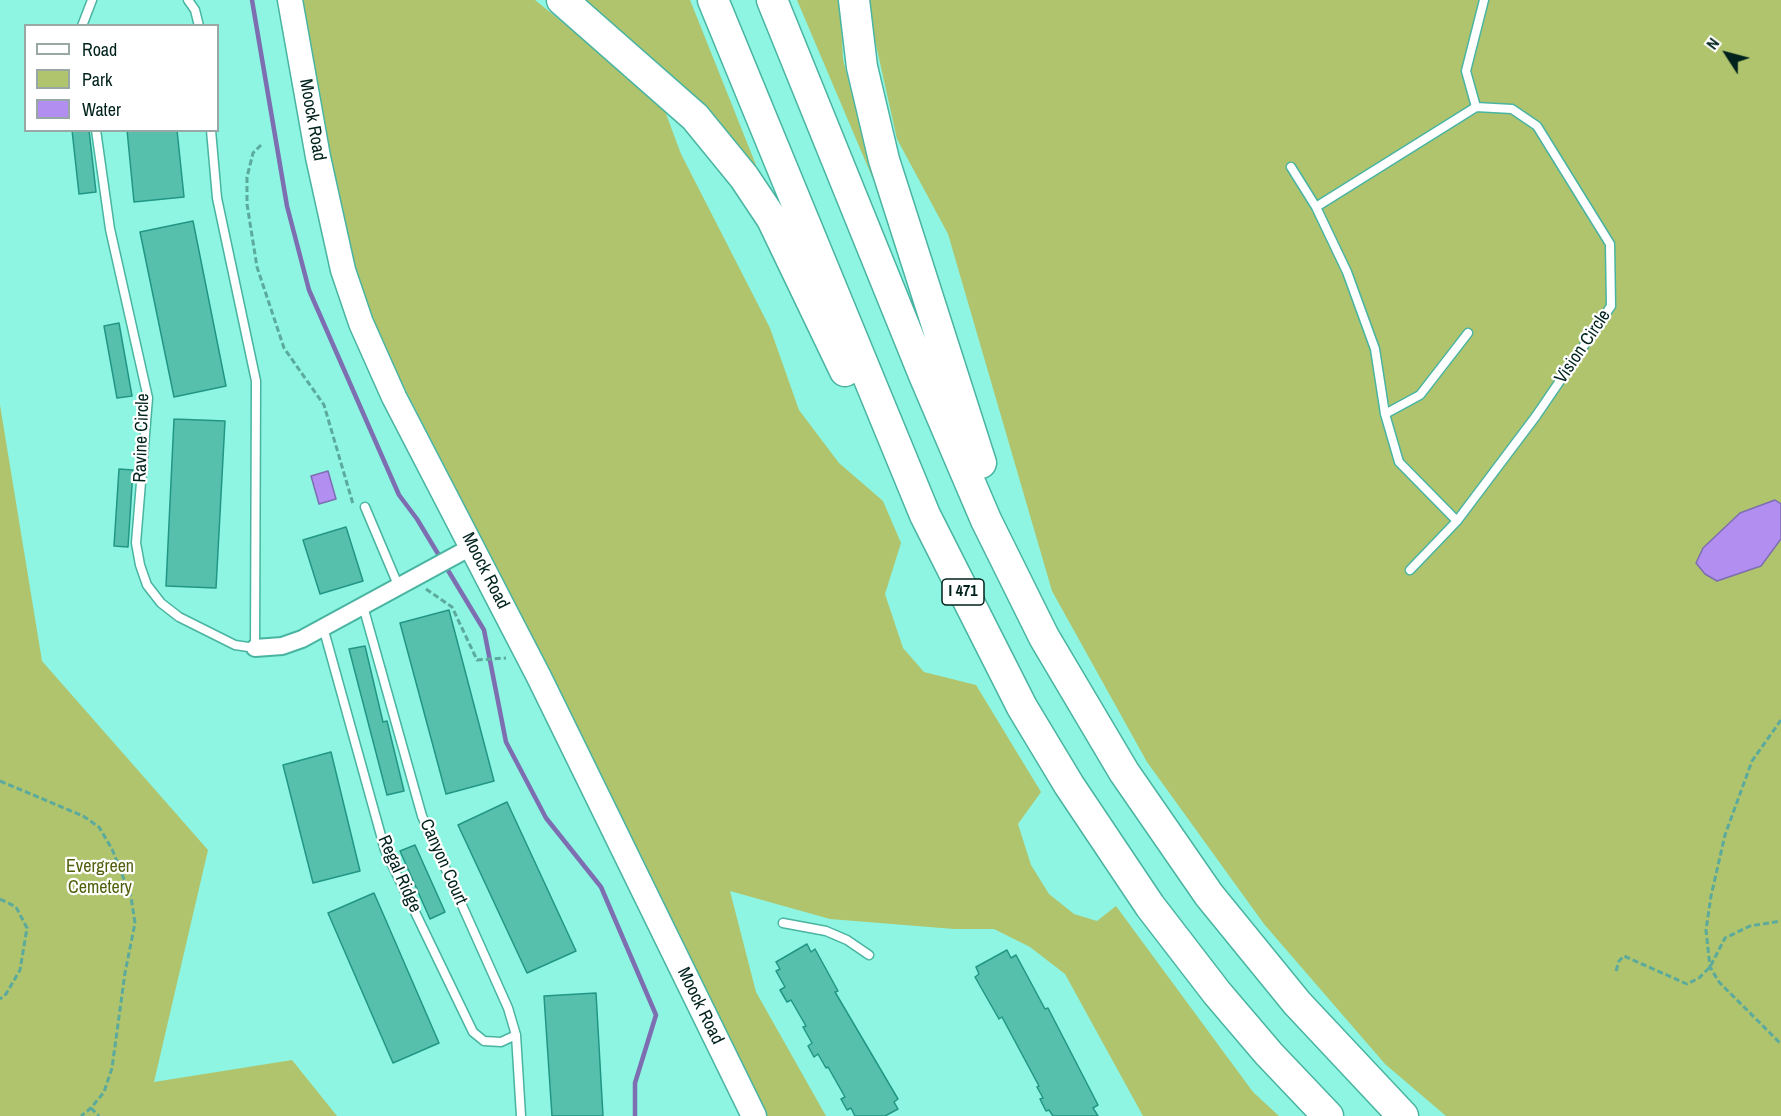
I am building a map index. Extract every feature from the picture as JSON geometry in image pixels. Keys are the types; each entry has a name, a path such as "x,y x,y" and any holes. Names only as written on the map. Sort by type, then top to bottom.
{"highway":[{"path":"562,0 695,117 744,177 772,219 798,268 840,364 897,448"},
{"name":"I 471","path":"713,0 897,448 939,543 1022,707 1069,785 1150,906 1217,993 1269,1054 1328,1116"},
{"path":"772,0 924,375 986,520 1044,637 1124,772 1229,921 1297,1003 1403,1116"},
{"path":"854,0 870,107 917,269 981,463 986,520"}],"main road":[{"name":"Moock Road","path":"290,0 318,157 344,270 361,323 464,551 754,1116"}],"street":[{"name":"Ravine Circle","path":"255,648 282,646 324,627 464,551"}],"lane":[{"path":"83,24 92,0"},
{"path":"188,0 195,10 198,24"},
{"path":"1316,207 1476,107 1466,71 1484,0"},
{"name":"Vision Circle","path":"1410,570 1457,521 1536,416 1611,306 1610,244 1537,126 1512,109 1476,107"},
{"name":"Ravine Circle","path":"96,132 110,229 148,398 136,543 140,565 147,585 161,603 179,617 235,645 255,648"},
{"path":"211,132 217,198 256,381 255,648"},
{"path":"1291,167 1316,207 1347,272 1375,349 1385,414 1399,462 1457,521"},
{"path":"1385,414 1420,396 1468,333"},
{"path":"365,507 398,585"},
{"name":"Canyon Court","path":"363,606 422,816 508,1008 516,1035 521,1116"},
{"name":"Regal Ridge","path":"324,627 385,850 473,1032 484,1041 501,1042 516,1035"},
{"path":"783,923 826,931 847,940 868,955"}],"path":[{"path":"261,145 253,153 249,165 247,204 262,285 284,348 324,405 355,510 365,507"},
{"path":"398,585 424,588 452,607 477,660 503,658"},
{"path":"1781,720 1752,761 1725,835 1711,896 1707,930 1710,967 1719,982 1781,1044"},
{"path":"0,780 83,816 99,827 112,849 131,897 135,923 124,973 116,1047 108,1085 92,1108 81,1116"},
{"path":"0,899 16,907 27,928 20,970 6,994 0,999"},
{"path":"1616,971 1619,961 1624,956 1630,957 1687,984 1699,978 1710,967 1725,938 1749,926 1781,921"},
{"path":"92,1108 99,1116"}],"green space":[{"path":"299,0 535,0 662,103 681,154 770,328 799,410 839,463 883,501 901,543 885,594 903,648 924,672 976,685 1041,792 1018,824 1031,865 1049,894 1074,914 1097,921 1116,906 1253,1092 1279,1116 1143,1116 1065,974 1030,947 994,929 954,929 830,919 730,891 756,992 826,1116 764,1116 512,598 383,346 342,239"},
{"path":"578,0 690,0 766,190"},
{"path":"797,0 840,0 843,59 873,179"},
{"path":"870,0 1781,0 1781,1116 1446,1116 1385,1064 1264,924 1147,762 1052,591 948,234 897,139 870,18"},
{"name":"Evergreen Cemetery","path":"0,405 42,661 208,850 154,1082 292,1060 337,1116 0,1116"}],"water":[{"path":"328,471 336,499 319,504 311,476"},
{"path":"1775,500 1781,504 1781,539 1761,566 1717,581 1705,574 1696,563 1703,548 1740,513"}],"building":[{"path":"72,132 89,132 96,192 79,194"},
{"path":"127,132 177,132 184,197 134,202"},
{"path":"193,221 226,386 174,397 140,232"},
{"path":"119,323 132,396 117,398 104,326"},
{"path":"174,419 225,421 216,588 166,586"},
{"path":"119,469 133,470 128,547 114,546"},
{"path":"346,527 363,581 320,594 303,540"},
{"path":"449,610 494,781 446,794 400,623"},
{"path":"365,646 383,722 387,721 404,791 387,795 349,649"},
{"path":"331,752 360,871 313,883 283,765"},
{"path":"507,802 576,951 527,973 458,825"},
{"path":"415,845 445,912 430,919 400,851"},
{"path":"374,893 439,1043 393,1063 328,913"},
{"path":"807,944 811,952 815,949 838,991 835,992 898,1099 894,1102 898,1109 885,1116 855,1116 851,1108 847,1110 841,1099 845,1097 828,1067 826,1068 818,1054 814,1057 808,1046 812,1043 803,1027 806,1026 791,1000 787,1002 780,990 785,987 776,971 780,969 776,962"},
{"path":"1007,950 1011,958 1016,955 1045,1009 1048,1008 1098,1105 1093,1108 1098,1116 1053,1116 1049,1110 1046,1111 1040,1099 1043,1098 1037,1087 1039,1086 1002,1017 999,1019 975,977 979,974 976,967"},
{"path":"596,993 603,1116 552,1116 544,996"}],"waterway":[{"path":"252,0 287,206 309,290 399,495 417,519 484,630 506,742 546,818 601,887 656,1015 635,1083 635,1116"}]}
